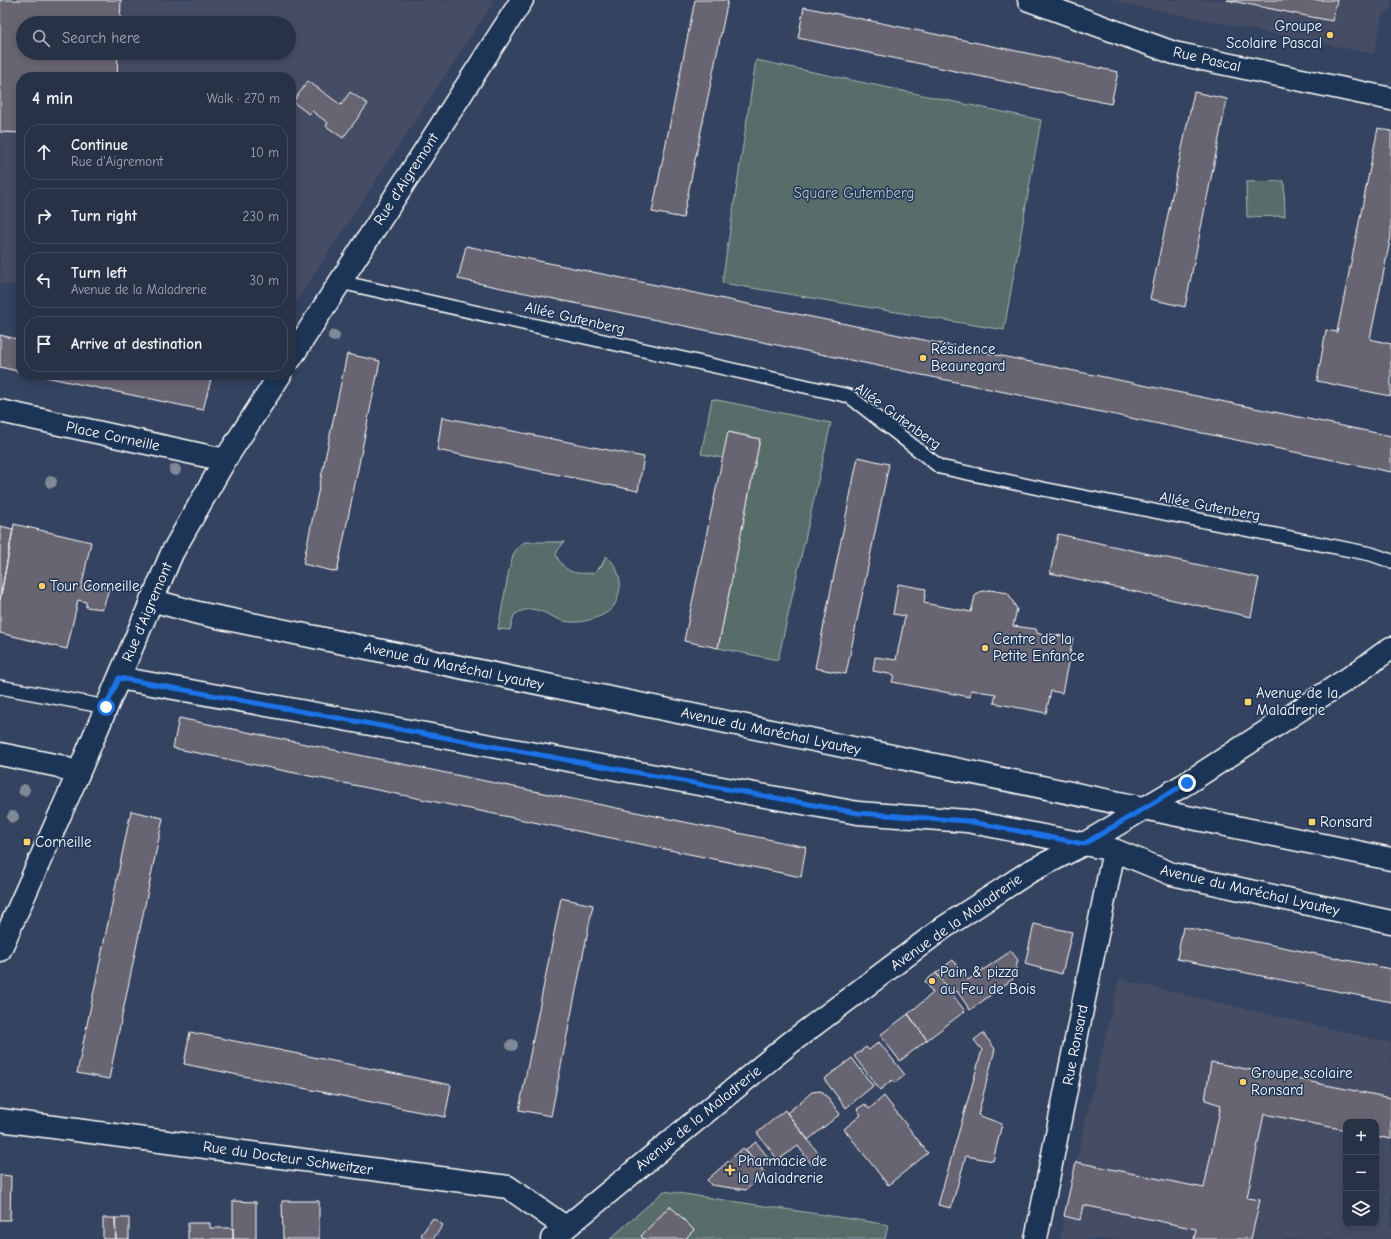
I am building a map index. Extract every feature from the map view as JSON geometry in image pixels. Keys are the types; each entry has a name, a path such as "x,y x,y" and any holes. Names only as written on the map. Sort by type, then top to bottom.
{"street":[{"name":"Rue d'Aigremont","path":"296,350 522,0"},
{"name":"Rue Pascal","path":"1029,0 1174,53 1391,99"},
{"name":"Rue d'Aigremont","path":"0,950 78,774 172,552 225,460 277,380"},
{"name":"Place Corneille","path":"0,411 225,460"},
{"name":"Avenue du Maréchal Lyautey","path":"152,600 198,613 1391,859"},
{"name":"Avenue de la Maladrerie","path":"558,1233 790,1043 943,928 1029,872 1084,844 1187,783 1355,674 1391,648"},
{"name":"Avenue du Maréchal Lyautey","path":"119,678 858,813 967,821 1114,850 1172,874 1391,922"},
{"path":"0,754 59,766 78,774"},
{"name":"Rue Ronsard","path":"1036,1239 1114,850"},
{"name":"Rue du Docteur Schweitzer","path":"0,1120 508,1187 558,1233"}],"lane":[{"name":"Allée Gutenberg","path":"340,282 849,396 940,467 1050,491 1371,554 1391,561"},
{"path":"0,687 106,707"}],"shaded area":[{"path":"0,0 495,0 296,302 296,72 16,72 16,285 0,284"},
{"name":"Groupe Scolaire Pascal","path":"1106,0 1391,0 1391,9 1382,16 1374,54"},
{"name":"Groupe scolaire Ronsard","path":"1119,979 1391,1043 1391,1239 1060,1239 1076,1162"}],"green space":[{"name":"Square Gutemberg","path":"756,60 1041,120 1004,330 722,283"},
{"path":"1284,181 1285,216 1247,217 1246,182"},
{"path":"712,399 831,423 778,660 718,648 760,439 729,432 723,458 701,454"},
{"path":"525,542 564,542 556,555 563,566 571,572 576,573 594,573 602,565 606,556 609,558 617,571 620,585 614,606 599,617 577,622 564,621 544,612 530,609 514,615 510,630 498,629 509,570 514,553 519,546"},
{"path":"664,1191 888,1225 885,1239 685,1239 694,1230 670,1207 641,1236 644,1239 610,1239"}],"building":[{"path":"0,0 121,0 120,16 16,16 16,60 118,60 117,72 16,72 16,133 0,132"},
{"path":"695,0 728,0 683,218 652,212"},
{"path":"1227,0 1337,0 1332,21"},
{"path":"804,7 1118,72 1111,104 798,38"},
{"path":"308,81 341,105 350,92 368,104 343,138 326,126 328,123 312,111 309,114 296,104 296,98"},
{"path":"1194,92 1227,99 1185,307 1150,299"},
{"path":"1378,128 1391,131 1391,236 1370,339 1391,344 1390,396 1317,381 1326,330 1337,332"},
{"name":"Résidence Beauregard","path":"466,246 1391,436 1391,472 458,279"},
{"path":"0,335 16,339 16,371 0,367"},
{"path":"347,354 380,361 337,572 303,564"},
{"path":"60,380 211,380 203,410"},
{"path":"442,417 644,457 638,491 437,450"},
{"path":"728,432 760,439 718,648 684,641"},
{"path":"858,457 889,464 846,674 815,668"},
{"name":"Tour Corneille","path":"14,524 91,542 81,589 89,590 89,584 109,588 103,609 86,607 86,602 78,600 67,649 0,633 0,600"},
{"path":"0,526 13,529 0,600"},
{"path":"1058,534 1259,578 1251,617 1050,573"},
{"name":"Centre de la Petite Enfance","path":"898,584 926,589 924,603 971,612 975,596 979,592 990,590 1008,593 1017,609 1013,626 1036,629 1037,633 1046,636 1050,634 1073,638 1062,693 1051,691 1046,713 994,703 996,694 971,690 970,697 892,682 894,675 873,671 875,657 896,660 905,616 893,614"},
{"path":"179,718 806,847 801,877 173,748"},
{"path":"131,811 163,818 109,1079 77,1073"},
{"path":"561,898 593,905 551,1116 519,1110"},
{"path":"1034,924 1072,932 1062,974 1025,964"},
{"path":"1183,927 1391,969 1391,1002 1177,959"},
{"path":"1011,951 1018,960 1013,979 970,1010 957,991 953,995 936,973 953,960 968,980"},
{"path":"936,973 965,1011 927,1040 908,1014 933,993 925,981"},
{"path":"908,1014 927,1040 900,1061 880,1035"},
{"path":"190,1032 451,1085 445,1117 184,1064"},
{"path":"983,1033 995,1049 978,1115 1002,1124 993,1161 966,1156 951,1208 938,1205 982,1050 974,1040"},
{"path":"879,1042 905,1075 895,1083 892,1080 880,1090 854,1056 866,1047 869,1050"},
{"path":"852,1058 873,1086 846,1108 824,1079"},
{"name":"Groupe scolaire Ronsard","path":"1211,1062 1391,1098 1391,1139 1379,1137 1379,1119 1343,1119 1343,1129 1264,1114 1247,1198 1260,1200 1251,1239 1194,1239 1196,1229 1083,1205 1080,1220 1064,1216 1076,1162 1204,1188 1221,1105 1205,1100"},
{"path":"812,1092 823,1092 840,1114 808,1140 787,1113"},
{"path":"884,1096 928,1153 888,1185 844,1129 861,1115 857,1109 865,1104 869,1109"},
{"path":"785,1110 823,1159 812,1165 798,1146 778,1160 757,1133"},
{"path":"756,1142 771,1161 761,1169 745,1150"},
{"path":"743,1148 765,1173 746,1190 711,1185 707,1180"},
{"path":"0,1175 11,1176 10,1220 0,1220"},
{"path":"233,1201 256,1202 256,1239 233,1239"},
{"path":"282,1201 319,1201 319,1239 283,1239"},
{"path":"670,1206 694,1230 685,1239 644,1239 641,1236"},
{"path":"103,1218 115,1218 116,1239 103,1239"},
{"path":"115,1218 129,1218 129,1239 116,1239"},
{"path":"433,1218 443,1225 433,1239 426,1239 421,1235"},
{"path":"188,1223 210,1223 210,1228 233,1228 233,1239 188,1239"}],"place":[{"name":"Groupe Scolaire Pascal","path":"1330,35"},
{"name":"Résidence Beauregard","path":"923,358"},
{"name":"Tour Corneille","path":"42,586"},
{"name":"Centre de la Petite Enfance","path":"985,648"},
{"name":"Avenue de la Maladrerie","path":"1248,702"},
{"name":"Ronsard","path":"1312,822"},
{"name":"Corneille","path":"27,842"},
{"name":"Pain & pizza au Feu de Bois","path":"932,981"},
{"name":"Groupe scolaire Ronsard","path":"1243,1082"},
{"name":"Pharmacie de la Maladrerie","path":"730,1170"}],"route":[{"path":"106,707 119,678 858,813 967,821 1084,844 1187,783"}]}
